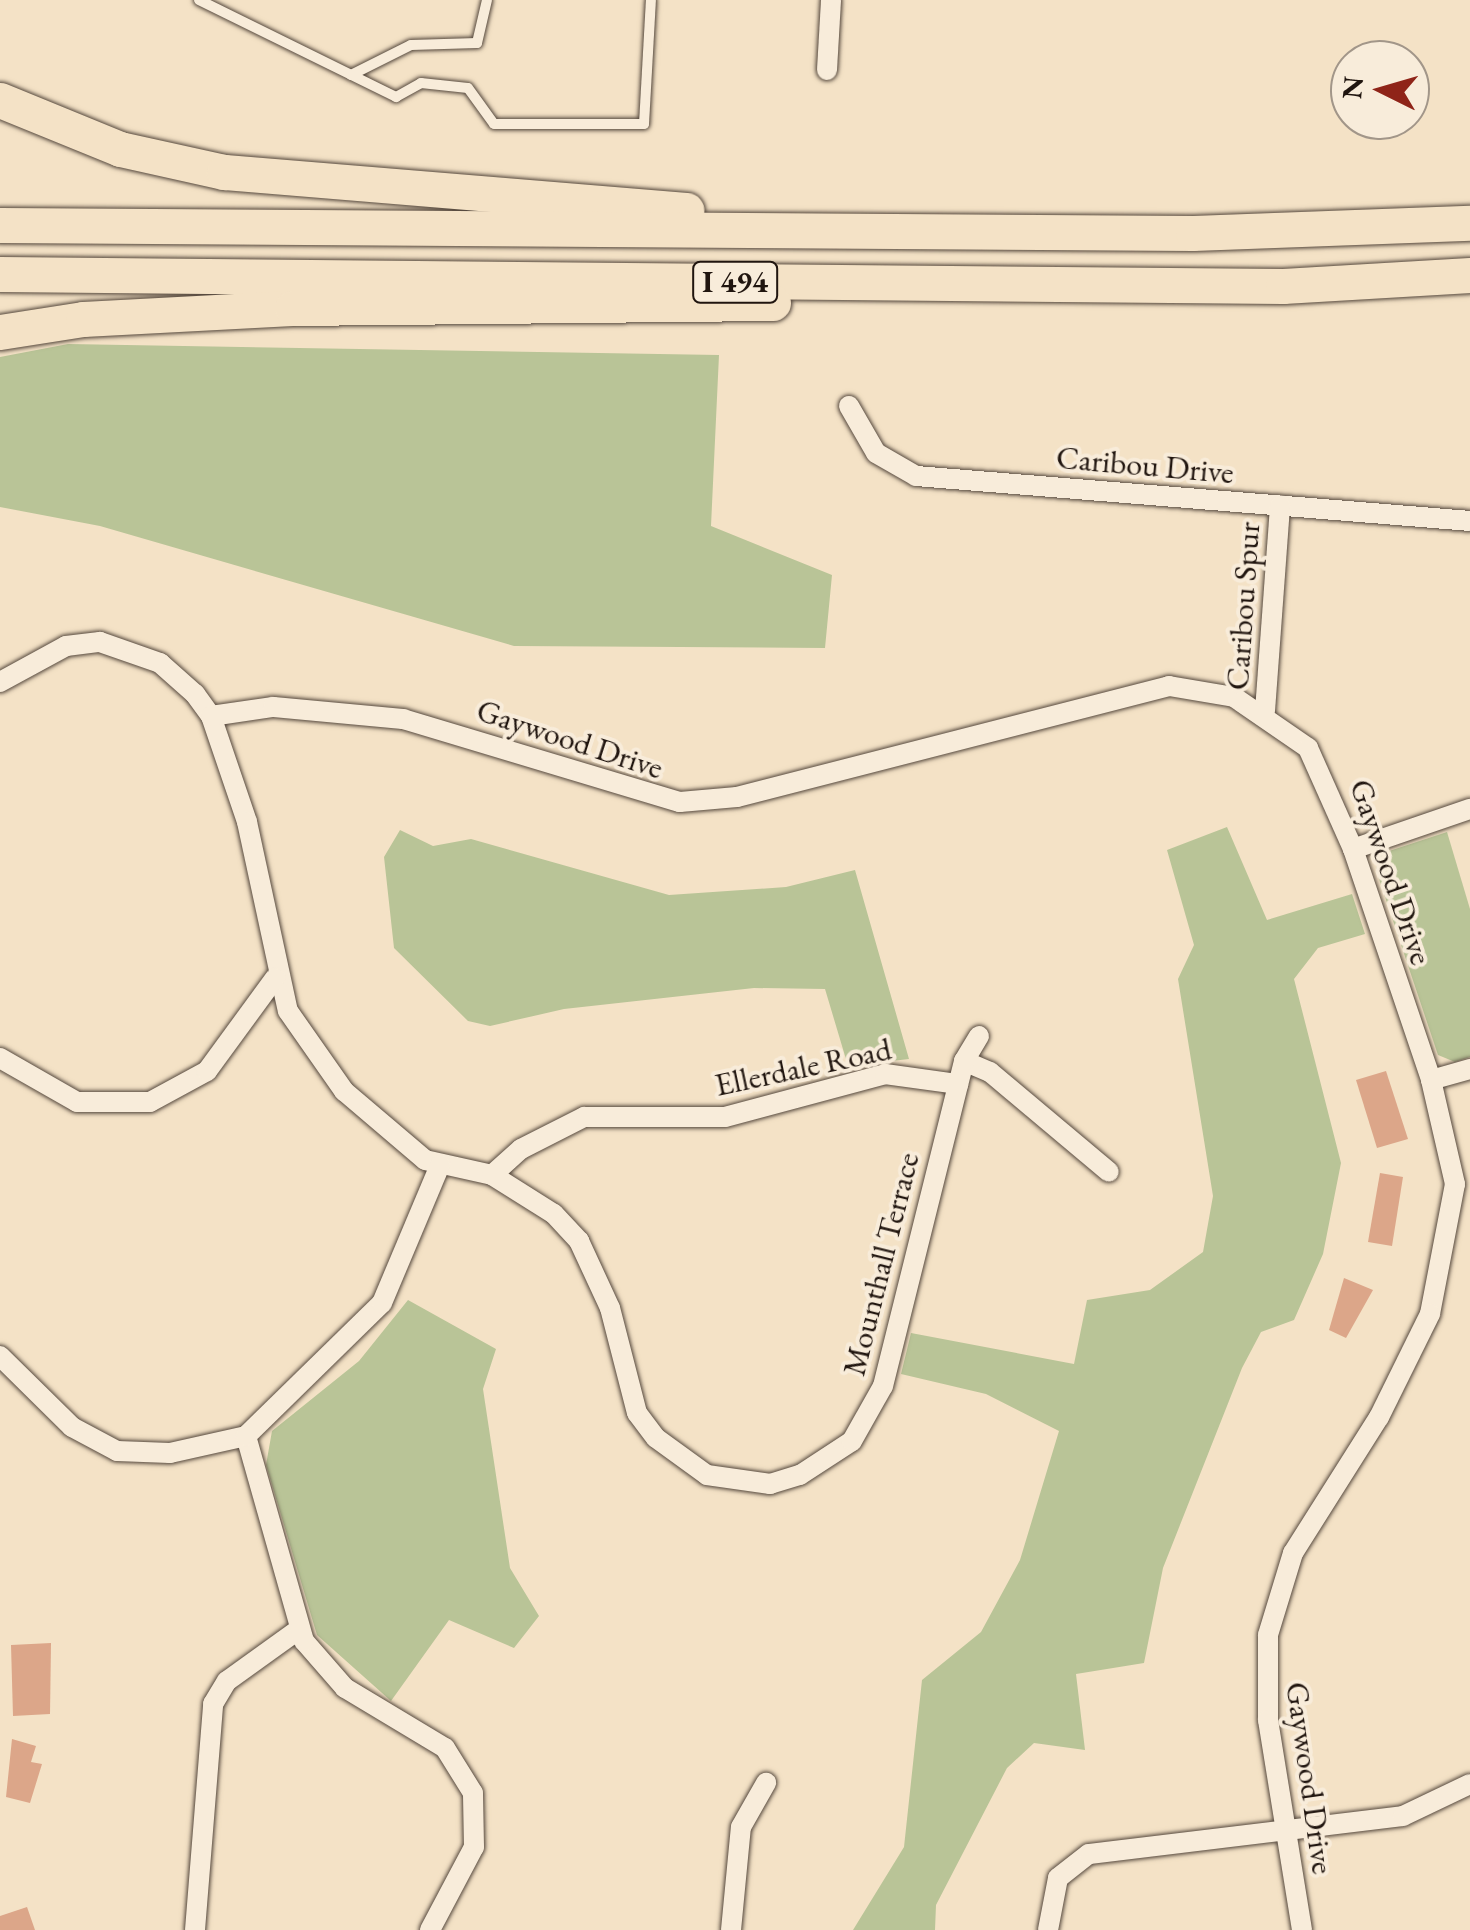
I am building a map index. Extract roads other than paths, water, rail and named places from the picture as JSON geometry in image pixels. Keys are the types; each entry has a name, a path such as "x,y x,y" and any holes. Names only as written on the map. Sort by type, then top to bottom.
{"highway":[{"path":"0,100 120,149 224,172 733,213 804,233"},
{"name":"I 494","path":"0,226 804,233 1248,232 1470,222"},
{"name":"I 494","path":"0,274 1283,286 1470,275"},
{"path":"0,332 84,319 292,308 726,306 940,284"}],"street":[{"path":"827,70 831,0"},
{"name":"Caribou Drive","path":"849,406 876,452 916,476 1470,521"},
{"name":"Caribou Spur","path":"1265,711 1280,506"},
{"path":"0,682 66,646 100,642 160,663 211,716 258,862 275,978 305,1039 344,1091 400,1144 440,1165 492,1175"},
{"name":"Gaywood Drive","path":"211,716 251,707 403,719 680,802 736,796 1169,686 1202,688 1265,711 1324,772 1431,1080 1455,1184 1439,1288 1404,1371 1293,1553 1268,1635 1268,1720 1302,1930"},
{"path":"1353,849 1470,809"},
{"path":"0,1058 77,1102 150,1102 207,1071 275,978"},
{"name":"Mounthall Terrace","path":"492,1175 554,1214 579,1241 610,1308 638,1413 656,1438 707,1475 770,1484 828,1462 871,1415 964,1060 979,1036"},
{"path":"964,1060 990,1072 1109,1172"},
{"path":"1431,1080 1470,1069"},
{"name":"Ellerdale Road","path":"492,1175 522,1148 584,1117 740,1114 885,1074 958,1084"},
{"path":"0,1356 72,1427 118,1452 170,1453 246,1436 382,1303 440,1165"},
{"path":"246,1436 298,1630 345,1688 445,1748 467,1780 474,1847 430,1930"},
{"path":"194,1930 213,1704 227,1681 298,1630"},
{"path":"731,1930 741,1827 766,1782"},
{"path":"1048,1930 1058,1878 1089,1854 1403,1816 1470,1784"}],"lane":[{"path":"200,0 396,97 421,83 468,88 494,124 644,124 651,0"},
{"path":"350,75 411,46 477,43 487,0"}]}
